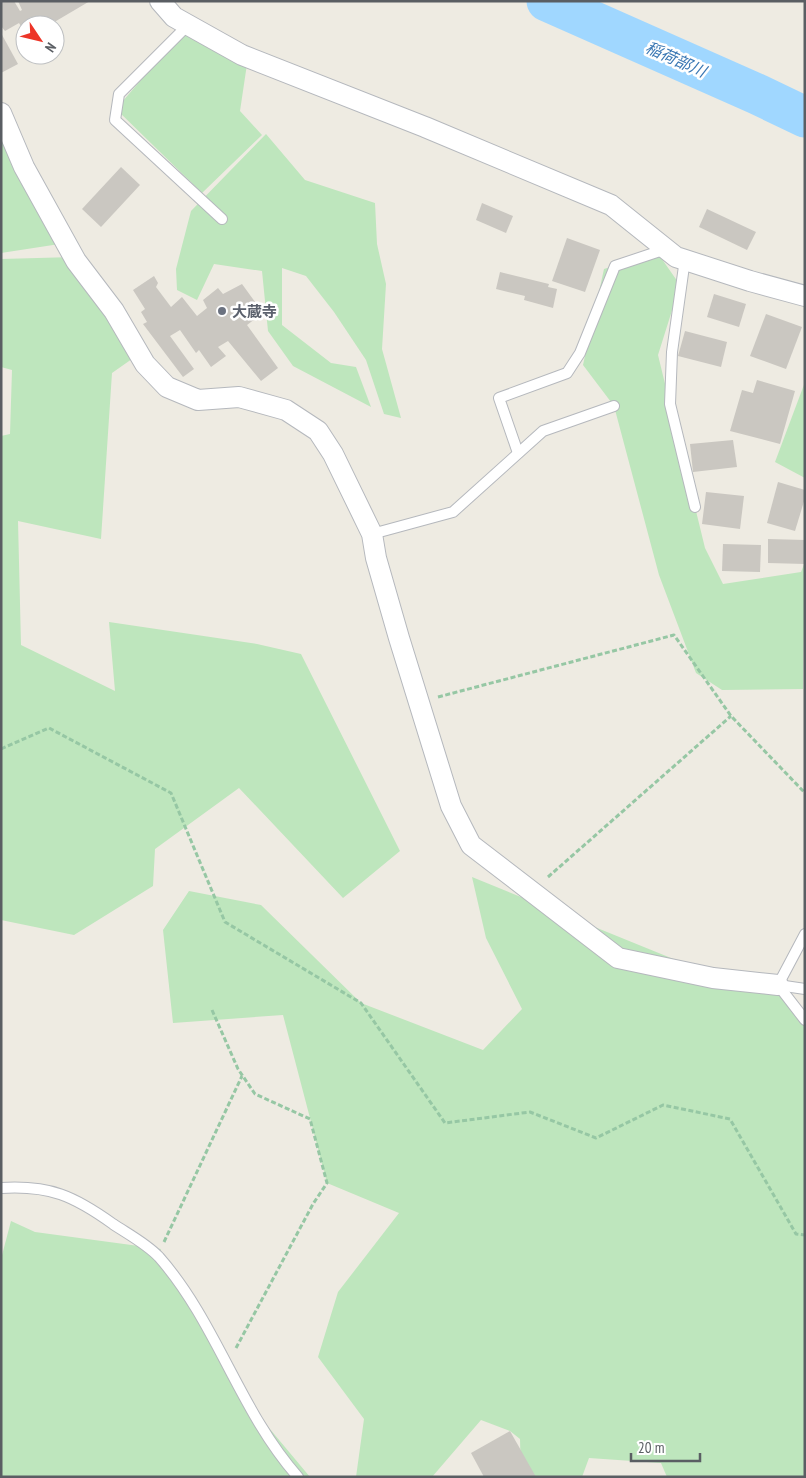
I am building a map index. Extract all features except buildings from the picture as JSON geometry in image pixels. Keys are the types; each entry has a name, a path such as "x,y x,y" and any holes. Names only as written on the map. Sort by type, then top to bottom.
{"street":[{"path":"160,1 174,17 242,55 425,127 611,205 666,249 685,260 805,296"},
{"path":"1,113 24,167 76,261 114,311 145,364 167,387 198,400 238,397 286,410 318,430 333,454 372,534 376,558 451,806 471,845 618,958 713,978 778,985"}],"lane":[{"path":"188,25 119,94 115,120 222,219"},
{"path":"518,453 498,398 567,373 580,354 615,266 666,249"},
{"path":"685,260 672,352 670,404 695,507"},
{"path":"372,534 453,512 543,431 614,406"},
{"path":"778,985 805,934"},
{"path":"778,985 805,989"},
{"path":"778,985 805,1020"},
{"path":"1,1188 21,1187 57,1191 90,1207 158,1256 192,1301 277,1453 298,1477"}],"path":[{"path":"419,702 674,635 732,716 805,793"},
{"path":"533,891 732,716"},
{"path":"1,749 49,728 171,792 225,922 360,1003 445,1123 530,1112 596,1138 663,1105 730,1119 796,1234 805,1235"},
{"path":"212,1010 242,1076 255,1094 310,1119 327,1183 313,1204 227,1364"},
{"path":"158,1256 242,1076"}],"green space":[{"path":"184,30 247,64 240,111 262,135 202,193 116,109"},
{"path":"1,133 66,243 1,253"},
{"path":"266,134 305,180 375,203 377,244 386,284 382,349 401,418 384,414 366,360 334,312 306,276 282,268 282,325 331,363 356,367 371,407 293,366 268,331 262,271 214,264 197,300 177,290 176,269 191,211"},
{"path":"657,252 680,285 658,355 705,548 723,584 801,572 805,562 803,689 722,690 696,673 659,575 614,406 583,365 604,269"},
{"path":"74,257 139,354 112,373 101,539 18,521 21,645 115,691 109,622 257,644 301,654 400,851 343,898 239,788 155,849 153,886 74,935 1,920 1,436 10,434 12,370 1,367 1,259"},
{"path":"805,382 805,478 775,462"},
{"path":"472,877 730,982 778,985 805,1024 805,1477 667,1477 661,1463 589,1458 582,1477 521,1477 520,1439 510,1431 481,1420 432,1477 356,1477 364,1419 318,1357 338,1292 399,1213 327,1183 283,1015 173,1023 163,930 189,891 261,905 361,1003 483,1050 522,1009 486,938"},
{"path":"11,1221 35,1232 161,1249 158,1256 254,1410 310,1477 1,1477 1,1259"}],"waterway":[{"name":"稲荷部川","path":"547,1 805,117"}],"place":[{"name":"大蔵寺","path":"222,311"}]}
